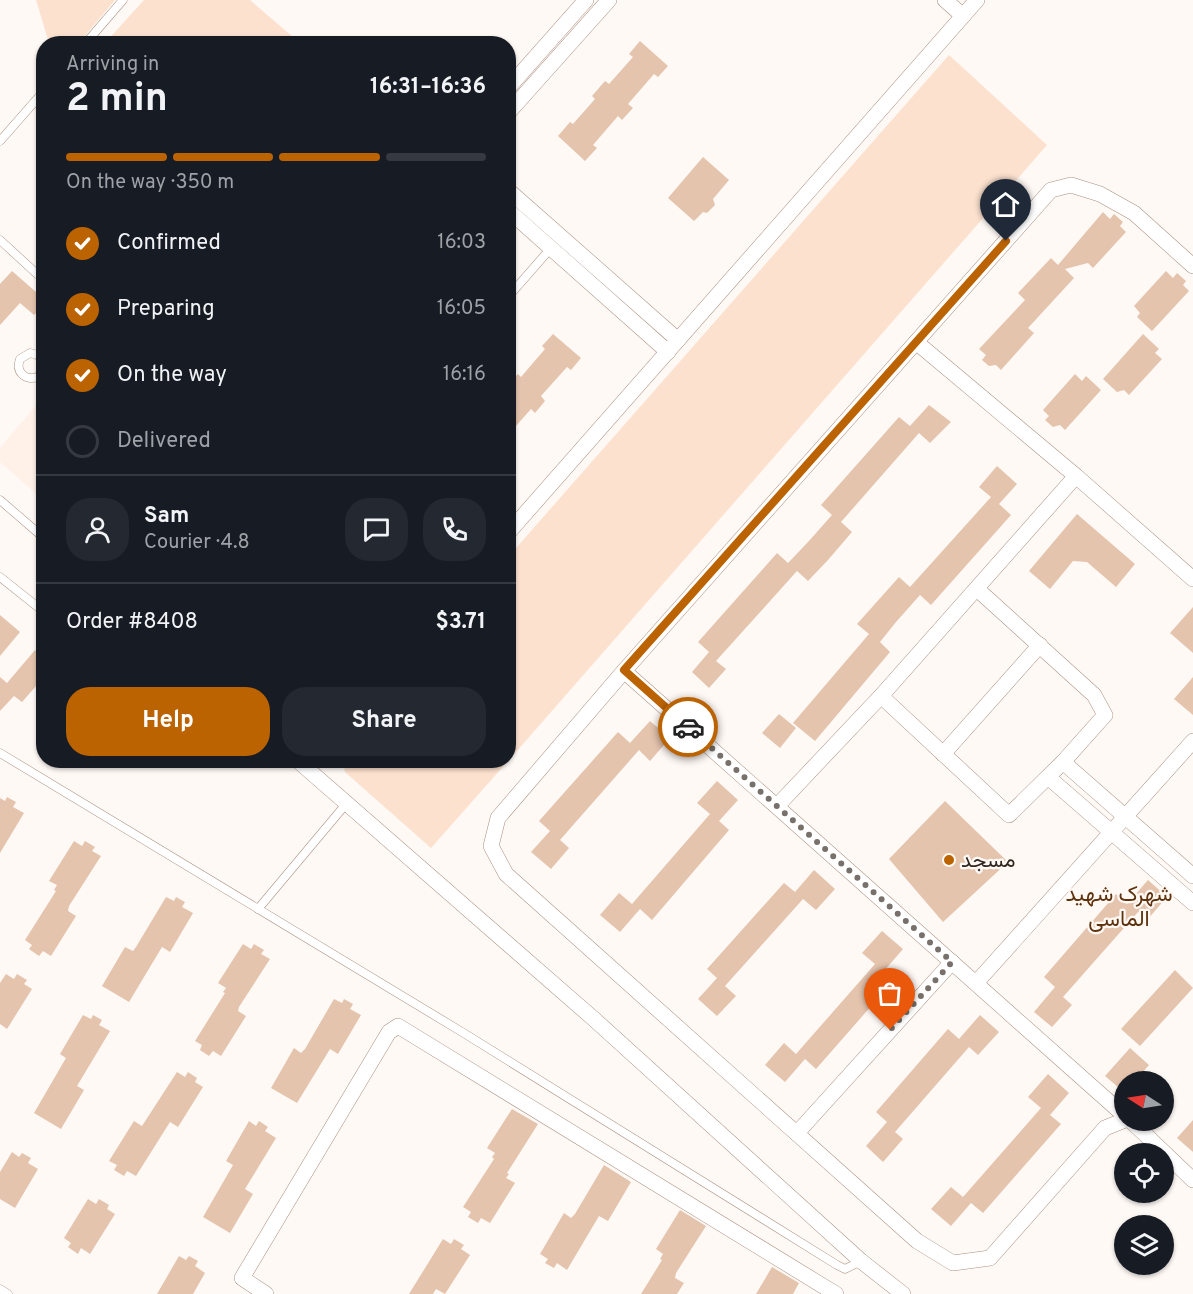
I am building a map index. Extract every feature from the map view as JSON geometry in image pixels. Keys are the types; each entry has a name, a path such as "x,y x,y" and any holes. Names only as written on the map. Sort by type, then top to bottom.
{"street":[{"path":"516,79 586,0"},
{"path":"516,104 609,0"},
{"path":"945,0 963,16"},
{"path":"516,525 974,1"},
{"path":"1114,1124 1105,1128 990,1258 953,1263 918,1241 506,874 491,846 498,818 624,670 1051,190 1071,185 1100,194 1134,213 1193,266"},
{"path":"516,198 673,346"},
{"path":"516,217 673,346"},
{"path":"916,342 1193,579"},
{"path":"777,806 881,696 1076,477"},
{"path":"881,696 1009,815 1063,762 1105,715 1094,695 977,589"},
{"path":"943,754 1040,645"},
{"path":"624,670 1114,1108"},
{"path":"976,983 1193,741"},
{"path":"1063,762 1193,876"},
{"path":"308,768 346,804 595,1020 861,1261 903,1294"},
{"path":"1048,777 1193,903"},
{"path":"797,1134 952,962"},
{"path":"266,1294 242,1278 389,1032 398,1026 836,1294"},
{"path":"1142,1131 1193,1180"}],"lane":[{"path":"92,36 123,0"},
{"path":"0,141 36,100"},
{"path":"0,240 36,273"},
{"path":"516,288 551,248"},
{"path":"0,500 36,531"},
{"path":"0,577 36,606"},
{"path":"0,753 462,1032 837,1265 845,1269 861,1261"},
{"path":"258,909 346,804"},
{"path":"0,1289 8,1294"}],"shaded area":[{"path":"36,0 115,0 85,36 47,36"},
{"path":"144,0 250,0 292,36 111,36"},
{"path":"949,55 1047,145 516,752 516,548"},
{"path":"36,405 36,494 0,462 0,448"},
{"path":"344,768 502,768 431,848 345,772"}],"building":[{"path":"640,41 668,66 658,77 654,74 628,104 633,108 622,120 618,116 593,145 597,148 585,161 558,136 570,122 573,124 595,99 592,96 605,81 609,84 633,57 629,54"},
{"path":"703,157 729,180 713,199 715,205 694,221 668,198"},
{"path":"1103,212 1110,219 1114,214 1123,222 1120,226 1126,232 1093,268 1088,263 1065,269 1074,278 1028,328 1034,333 1001,370 996,365 989,366 982,360 986,355 979,349 1025,300 1018,293 1051,258 1058,265"},
{"path":"12,271 36,292 36,313 34,315 20,303 0,325 0,284"},
{"path":"1166,271 1173,278 1177,273 1186,281 1183,285 1189,291 1152,331 1137,317 1140,313 1134,306"},
{"path":"553,334 581,358 571,370 567,367 541,396 545,401 535,413 531,409 516,426 516,376 518,374 521,377 545,349 542,346"},
{"path":"1143,334 1159,349 1155,353 1162,359 1129,395 1124,390 1117,392 1103,379"},
{"path":"1075,374 1082,381 1086,376 1101,390 1065,430 1060,425 1053,427 1045,420 1049,416 1043,410"},
{"path":"929,405 951,422 930,443 919,433 841,522 852,532 828,560 808,581 797,571 716,661 726,669 709,688 692,672 709,652 698,642 777,553 788,563 808,542 832,515 821,505 899,417 910,426"},
{"path":"997,466 1017,484 999,504 1011,515 931,605 920,595 896,622 880,642 890,652 815,741 793,723 869,634 857,624 899,577 910,587 991,497 979,487"},
{"path":"1077,514 1135,564 1116,587 1087,562 1073,561 1050,589 1029,571"},
{"path":"1193,607 1193,653 1170,633"},
{"path":"0,615 20,632 0,656"},
{"path":"36,651 36,686 22,702 14,696 0,711 0,677 7,683"},
{"path":"1193,677 1193,715 1174,699"},
{"path":"779,714 796,728 780,748 762,733"},
{"path":"650,721 670,738 650,761 639,750 560,840 569,848 551,869 531,852 550,831 539,821 618,732 630,743"},
{"path":"717,781 738,800 719,821 729,830 652,920 640,909 620,932 600,915 619,893 632,904 710,814 697,803"},
{"path":"7,797 16,802 13,807 24,813 0,853 0,798 5,801"},
{"name":"مسجد","path":"945,801 1008,862 943,922 889,859"},
{"path":"74,841 82,846 85,841 95,847 92,851 101,856 69,906 68,911 76,916 51,956 43,951 39,956 29,949 32,945 25,940 56,891 54,890 57,885 49,881"},
{"path":"814,870 835,889 816,910 803,899 725,986 736,996 717,1016 698,999 717,978 707,969 784,883 795,892"},
{"path":"1148,880 1167,897 1147,920 1138,912 1063,997 1072,1005 1052,1027 1034,1012 1055,987 1044,977 1116,894 1127,904"},
{"path":"166,897 174,901 176,897 185,902 182,907 193,913 170,952 162,947 129,1002 102,986 125,947 133,951 136,947"},
{"path":"882,931 903,949 884,971 894,980 816,1069 805,1059 785,1082 765,1065 784,1043 796,1054 875,964 862,953"},
{"path":"243,944 251,949 254,944 264,950 261,954 270,959 239,1007 238,1011 246,1016 221,1056 213,1051 209,1056 200,1050 202,1045 195,1041 225,993 223,992 226,988 218,983"},
{"path":"1175,970 1193,988 1140,1046 1121,1029"},
{"path":"6,974 14,979 17,974 27,980 24,984 32,989 7,1029 0,1024 0,983"},
{"path":"334,999 342,1003 344,999 353,1004 350,1009 361,1015 338,1054 330,1049 297,1103 271,1088 294,1048 301,1053 305,1049"},
{"path":"83,1015 91,1019 93,1015 102,1020 99,1025 110,1031 77,1086 84,1090 61,1129 34,1113 66,1058 60,1054"},
{"path":"980,1015 999,1032 978,1055 969,1047 895,1132 903,1139 883,1162 866,1146 887,1122 876,1112 948,1029 959,1039"},
{"path":"1130,1048 1149,1065 1144,1071 1114,1071 1114,1084 1105,1076"},
{"path":"177,1072 185,1077 188,1072 197,1078 195,1082 203,1087 178,1127 170,1122 136,1176 127,1171 124,1176 114,1170 117,1165 109,1161 134,1121 142,1126"},
{"path":"1048,1074 1069,1093 1050,1115 1061,1124 983,1213 971,1203 951,1226 931,1209 951,1187 963,1197 1041,1108 1028,1097"},
{"path":"512,1109 538,1124 507,1173 509,1174 506,1178 515,1183 490,1223 481,1218 478,1223 468,1217 471,1212 463,1207 494,1159 492,1157 495,1153 487,1148"},
{"path":"1193,1120 1193,1152 1177,1138"},
{"path":"249,1121 256,1126 259,1121 268,1127 265,1131 276,1138 245,1189 253,1194 230,1233 203,1217 233,1165 226,1161"},
{"path":"12,1152 19,1157 22,1153 31,1158 28,1163 38,1169 15,1208 0,1199 0,1172"},
{"path":"604,1165 631,1182 608,1221 599,1216 567,1270 557,1263 554,1268 545,1263 548,1259 540,1254 564,1213 571,1218 575,1214"},
{"path":"88,1199 96,1204 99,1199 109,1205 107,1209 115,1214 90,1254 81,1248 78,1254 68,1247 71,1243 64,1238"},
{"path":"680,1210 706,1226 676,1273 675,1278 684,1283 677,1294 641,1294 662,1260 660,1259 663,1254 656,1249"},
{"path":"443,1239 451,1244 454,1239 464,1245 461,1249 470,1255 445,1294 436,1289 433,1294 409,1294"},
{"path":"179,1256 186,1260 189,1256 198,1261 195,1266 205,1273 193,1294 157,1294"},
{"path":"772,1267 799,1283 793,1294 756,1294"}],"way so far":[{"path":"688,727 952,962 890,1030"}],"place":[{"name":"مسجد","path":"949,860"}],"district":[{"name":"شهرک شهید الماسی","path":"1119,906"}],"route":[{"path":"688,727 624,670 1006,241"}]}
